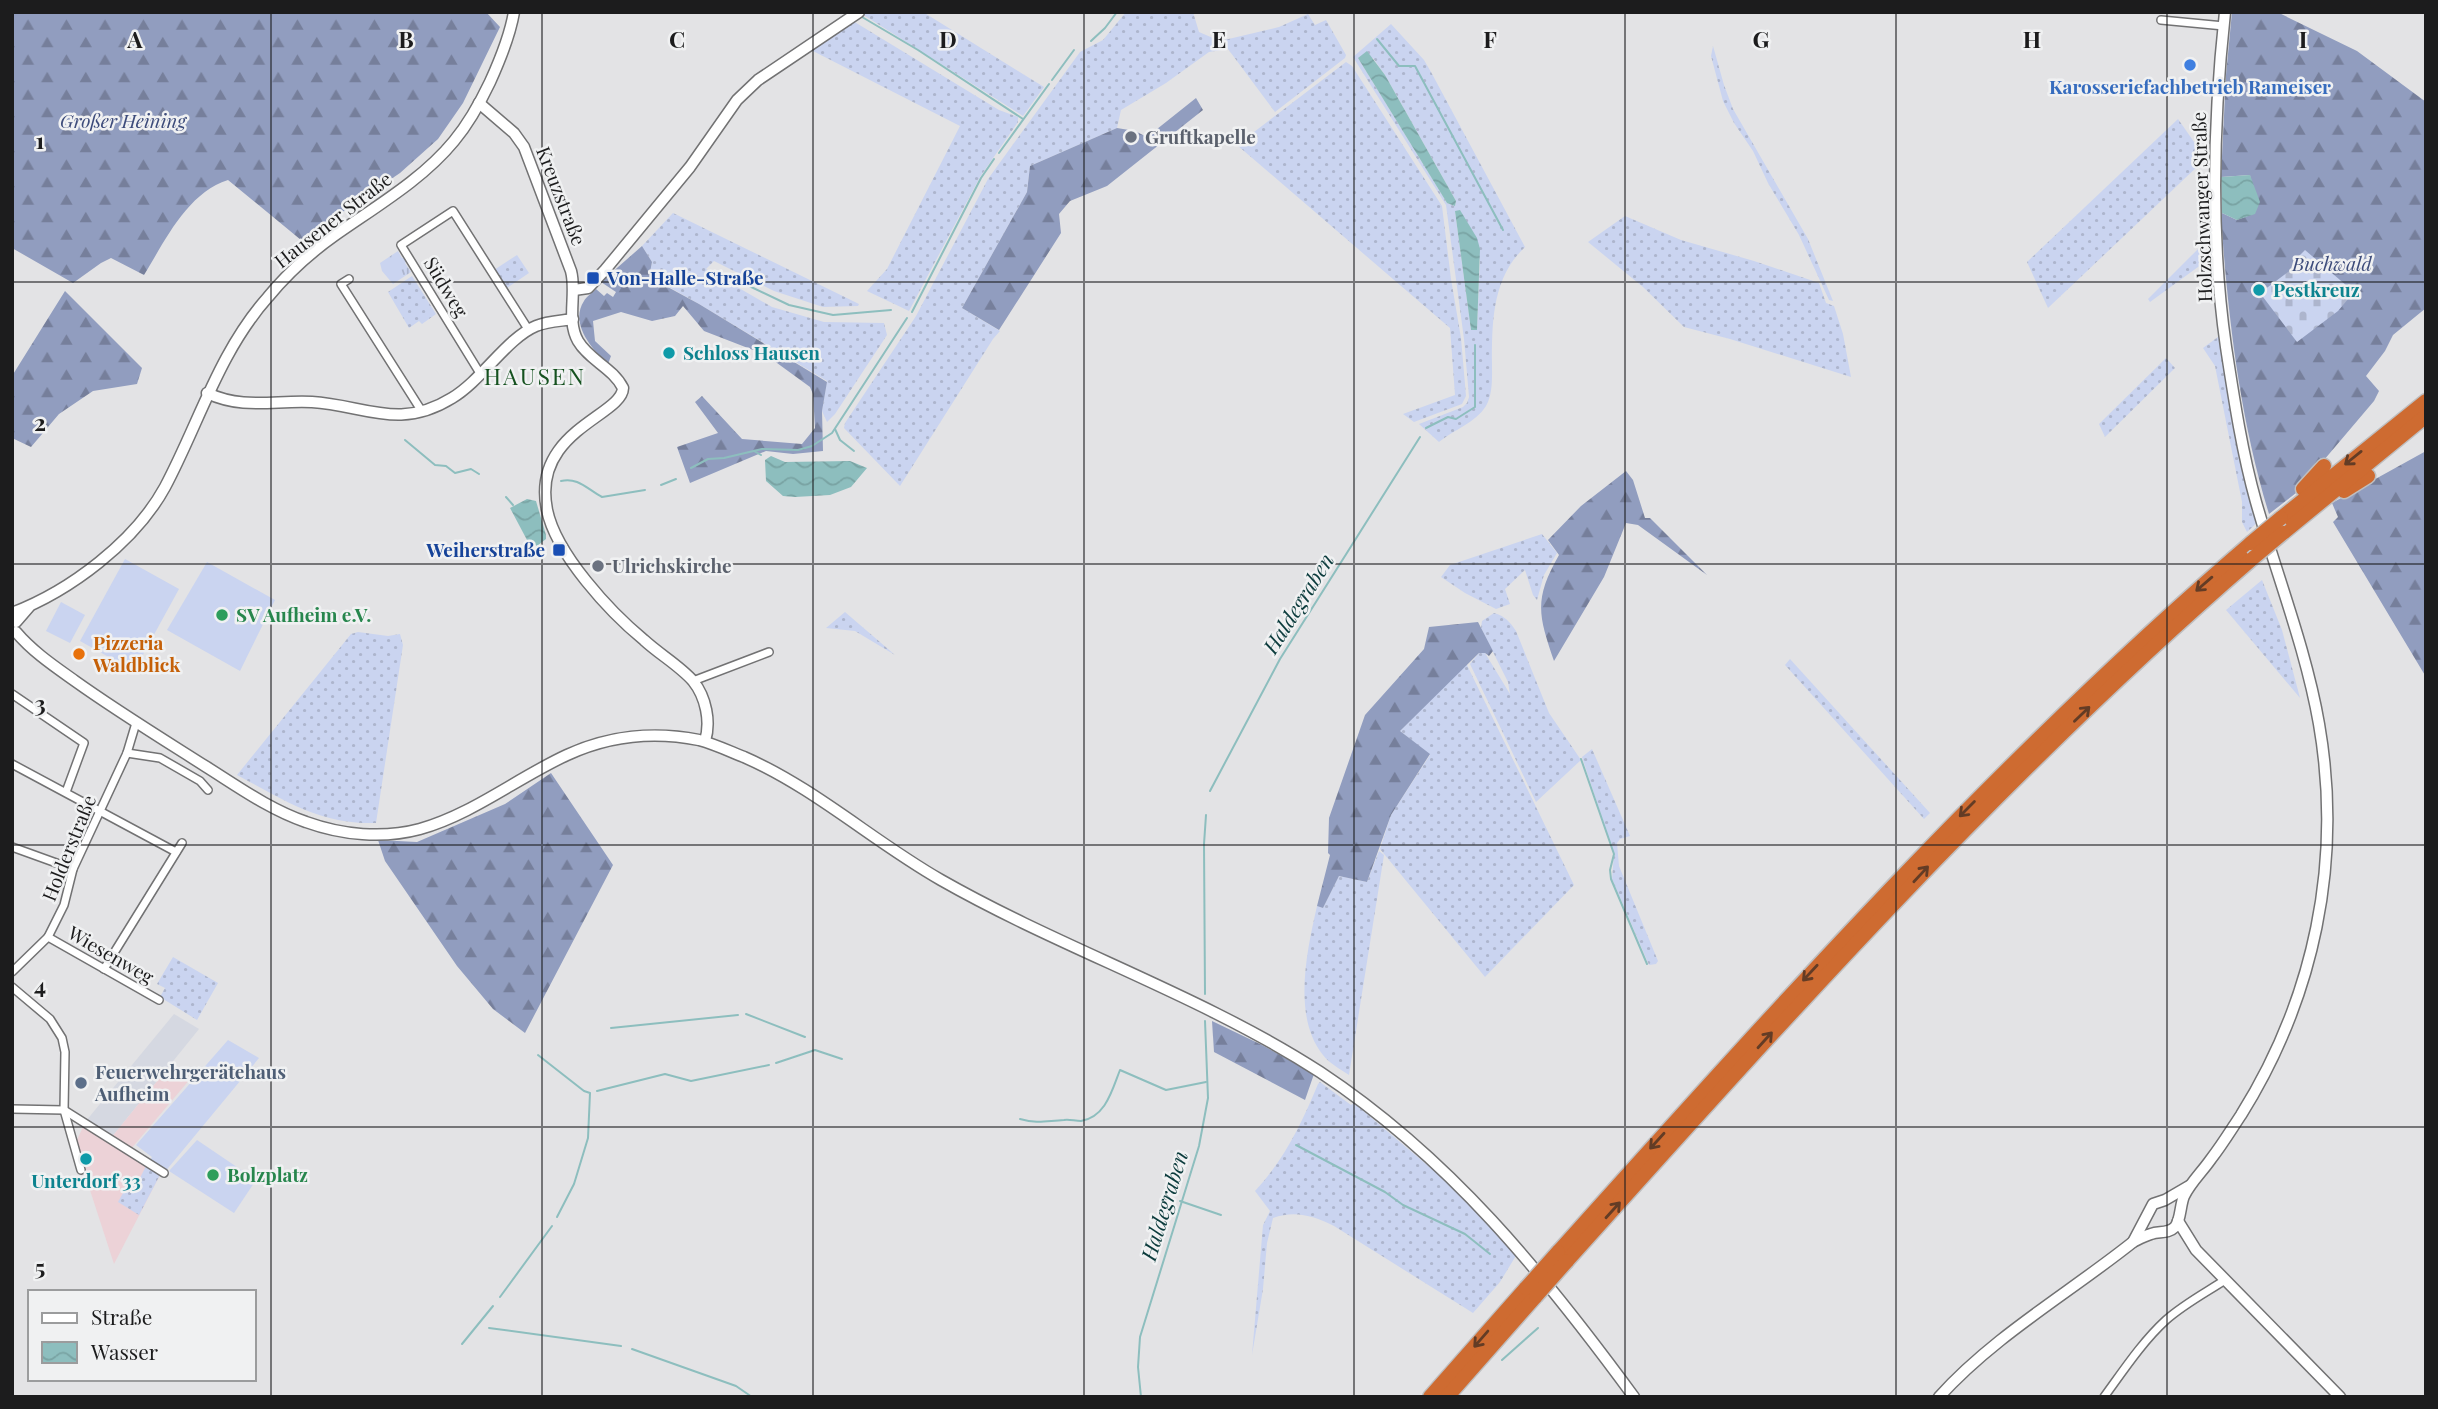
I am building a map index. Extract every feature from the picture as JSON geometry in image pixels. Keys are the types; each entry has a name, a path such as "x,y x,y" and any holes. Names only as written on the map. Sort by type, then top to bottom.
{"highway":[{"path":"2282,525 2426,401"},
{"path":"2304,514 2426,416"},
{"path":"1563,1256 2005,787 2123,674 2252,559 2282,525 2324,466"},
{"path":"1430,1397 1531,1292 1764,1022 1923,854 2114,665 2251,543 2368,476"},
{"path":"1447,1397 1531,1292"}],"main road":[{"name":"Hausener Straße","path":"13,627 31,605 109,554 151,509 187,442 225,357 245,326 275,289 331,238 418,176 453,142 479,103 498,64 514,12"},
{"path":"574,290 591,286 690,167 744,92 766,74 859,12"},
{"name":"Holzschwanger Straße","path":"2189,1186 2235,1125 2280,1044 2316,934 2327,829 2326,778 2319,722 2255,498 2226,345 2218,258 2215,149 2225,12"},
{"name":"Kreuzstraße","path":"479,103 514,133 524,147 571,271 574,290 573,319"},
{"path":"207,393 220,399 247,404 315,402 388,415 421,411 453,398 528,329 545,323 573,319 574,332 580,344 617,379 623,393 615,403 571,434 557,453 545,487 551,523 564,550 611,609 693,681 706,711 708,722 705,741"},
{"path":"13,627 31,649 136,723 276,810 332,830 366,835 418,829 458,815 568,755 593,745 632,737 660,735 705,741 774,772 922,869 989,907 1236,1025 1296,1058 1350,1093 1439,1166 1492,1218 1564,1303 1634,1397"},
{"path":"2133,1242 2153,1203 2165,1200 2189,1186"},
{"path":"1939,1397 1990,1350 2133,1242 2171,1230 2189,1186"},
{"path":"2165,1200 2171,1202 2196,1250 2340,1397"},
{"path":"2147,1216 2150,1226 2196,1250"}],"street":[{"path":"2161,20 2224,26"},
{"name":"Südweg","path":"481,375 401,245 453,211 528,329"},
{"path":"349,279 341,285 421,411"},
{"path":"693,681 769,652"},
{"path":"12,694 84,743 66,792"},
{"name":"Holderstraße","path":"12,972 48,937 64,905 73,869 127,753 136,723"},
{"path":"127,753 159,758 200,781 208,790"},
{"path":"12,764 176,852"},
{"path":"104,969 182,843"},
{"path":"12,847 73,869"},
{"name":"Wiesenweg","path":"48,937 159,1000"},
{"path":"12,987 50,1019 62,1038 65,1052 64,1110 81,1170"},
{"path":"12,1109 64,1110 164,1173"},
{"path":"2104,1397 2150,1336 2222,1277"}],"shaded area":[{"path":"174,1014 199,1029 111,1138 86,1121"},
{"path":"171,1064 191,1078 130,1150 111,1138"},
{"path":"84,1125 161,1173 114,1264 75,1144"}],"green space":[{"name":"Großer Heining","path":"12,12 486,12 500,27 463,103 438,139 400,173 301,240 228,180 213,186 189,207 169,233 144,275 111,258 73,283 12,248"},
{"path":"923,12 1044,87 1023,116 862,14"},
{"path":"1126,12 1193,12 1199,32 1220,41 1279,27 1308,14 1315,25 1326,20 1346,55 1275,112 1228,49 1209,52 1166,83 1121,110 1117,128 1030,166 1027,192 962,308 1000,331 900,486 844,428 845,423 916,316 988,179 1080,52 1103,40"},
{"name":"Buchwald","path":"2232,12 2277,12 2357,51 2426,102 2426,308 2393,335 2385,351 2366,376 2379,391 2374,401 2296,493 2269,514 2251,444 2238,374 2222,230 2222,213 2237,220 2255,213 2250,175 2221,177"},
{"path":"853,21 999,110 1018,117 1018,122 980,177 909,311 867,291 887,269 960,126 809,49"},
{"path":"1391,24 1424,60 1525,247 1506,272 1496,301 1492,385 1486,406 1476,417 1439,442 1419,424 1463,407 1469,397 1446,205 1353,57","holes":["1358,58 1373,58 1385,75 1456,201 1455,206 1447,203","1455,211 1480,260 1477,330 1471,330"]},
{"path":"1713,46 1733,109 1808,239 1833,301 1829,300 1799,235 1723,101 1711,56"},
{"path":"1346,62 1352,66 1442,206 1461,338 1466,396 1462,404 1414,422 1403,414 1455,395 1450,328 1237,145"},
{"path":"1196,98 1203,110 1107,186 1070,201 1059,214 1061,233 999,330 962,308 1027,192 1030,166 1117,128 1135,131 1147,137"},
{"path":"2178,119 2199,149 2199,165 2048,308 2027,262"},
{"path":"673,213 859,304 823,307 774,291 714,261 706,269 772,307 824,322 884,323 887,335 827,422 822,411 827,381 653,278 650,272 652,262 642,246"},
{"path":"1625,216 1681,240 1819,283 1826,303 1834,306 1843,334 1851,377 1684,327 1643,287 1588,242"},
{"path":"2202,245 2203,255 2209,259 2150,302 2148,299"},
{"path":"642,246 652,262 650,272 653,279 827,382 822,411 823,451 793,454 766,451 690,483 677,447 718,433 695,402 702,396 742,439 802,444 815,428 813,394 810,387 766,355 704,331 683,306 675,316 652,321 621,312 593,321 595,341 611,356 608,364 585,336 579,319 580,310 596,289 604,296 607,293 613,297 616,292 601,282"},
{"path":"2305,250 2354,292 2338,311 2297,342 2260,293 2296,266 2293,262"},
{"path":"398,251 402,258 405,257 405,263 411,272 393,284 382,271 380,263"},
{"path":"517,255 529,273 507,288 494,270"},
{"path":"412,276 436,314 422,324 419,321 409,328 388,292"},
{"path":"65,291 142,368 137,384 93,391 59,414 31,447 12,438 12,376"},
{"path":"2222,334 2258,522 2247,532 2242,522 2242,502 2215,366 2203,348"},
{"path":"2166,358 2175,368 2105,437 2099,424"},
{"path":"2426,451 2426,677 2333,522 2338,517 2332,503"},
{"path":"1626,471 1633,480 1645,518 1650,518 1707,575 1638,525 1626,523 1604,577 1554,661 1541,607 1545,584 1559,555 1548,540 1581,506"},
{"path":"1542,534 1557,553 1544,575 1537,600 1525,570 1505,589 1510,604 1496,609 1441,577 1450,565"},
{"path":"125,559 179,589 134,671 80,641"},
{"name":"SV Aufheim e.V.","path":"207,562 275,600 240,671 167,630"},
{"path":"2262,580 2282,630 2300,698 2226,610"},
{"path":"61,602 85,615 70,643 46,631"},
{"path":"845,612 895,655 855,631 826,628"},
{"path":"1494,613 1507,620 1516,631 1549,713 1581,760 1536,802 1470,664 1479,653 1485,653 1510,694 1508,682 1481,628 1482,621"},
{"path":"1478,622 1493,651 1489,656 1479,653 1400,731 1430,754 1391,815 1367,882 1339,876 1323,908 1317,906 1330,855 1329,818 1365,715 1424,649 1429,627"},
{"path":"358,632 388,636 400,634 403,645 376,823 356,823 320,815 287,802 237,775 351,634"},
{"path":"1790,659 1930,813 1924,819 1785,665"},
{"path":"1466,663 1574,885 1485,977 1380,849 1391,815 1430,755 1400,731"},
{"path":"1592,749 1630,836 1617,843 1619,866 1658,961 1656,964 1649,965 1612,879 1614,854 1582,757"},
{"path":"551,773 613,865 525,1033 493,1009 457,966 385,861 378,840 417,842 505,804"},
{"path":"1379,851 1384,855 1349,1075 1325,1058 1313,1039 1305,1003 1306,962 1317,906 1323,908 1339,876 1367,882"},
{"path":"173,957 218,983 197,1020 160,997 165,988 157,984"},
{"path":"1212,1021 1314,1074 1305,1100 1214,1052"},
{"path":"228,1040 259,1058 164,1173 148,1163 152,1157 136,1145"},
{"path":"1320,1082 1351,1105 1354,1103 1446,1181 1517,1254 1500,1282 1473,1313 1334,1226 1304,1215 1289,1214 1273,1218 1267,1243 1263,1289 1252,1355 1263,1225 1270,1211 1255,1191 1283,1154"},
{"name":"Bolzplatz","path":"197,1140 256,1180 234,1213 169,1171"},
{"path":"147,1164 161,1173 139,1215 118,1202 132,1177 139,1180"}],"water":[{"path":"1367,51 1385,75 1456,201 1455,206 1447,203 1358,58"},
{"path":"2250,175 2260,202 2255,214 2237,220 2222,213 2221,177"},
{"path":"1460,210 1477,238 1480,249 1477,330 1471,330 1455,211"},
{"path":"771,456 785,462 850,461 867,468 851,487 830,495 783,496 766,481 765,460"},
{"path":"527,499 536,501 546,535 546,539 537,546 527,540 510,508"}],"waterway":[{"name":"Haldegraben","path":"1091,41 1117,12"},
{"path":"862,17 1023,119"},
{"path":"1377,39 1399,66 1415,66 1503,230"},
{"name":"Haldegraben","path":"1052,80 1074,50"},
{"name":"Haldegraben","path":"999,153 1049,84"},
{"name":"Haldegraben","path":"912,312 981,178 994,159"},
{"path":"724,274 789,305 833,315 891,310"},
{"name":"Haldegraben","path":"691,468 708,459 762,449 798,450 812,446 832,433 907,318"},
{"name":"Haldegraben","path":"1426,428 1448,417 1456,419 1475,407 1475,345"},
{"path":"835,429 840,440 854,451"},
{"name":"Haldegraben","path":"1210,791 1280,659 1420,437"},
{"path":"405,440 435,465 446,466 455,473 471,469 479,474"},
{"name":"Haldegraben","path":"754,451 761,455"},
{"name":"Haldegraben","path":"661,485 676,479"},
{"name":"Haldegraben","path":"561,481 577,482 602,497 645,490"},
{"path":"506,497 513,505"},
{"path":"1581,759 1614,854 1611,879 1647,964"},
{"name":"Haldegraben","path":"1205,994 1206,815"},
{"path":"746,1014 805,1037"},
{"path":"611,1028 738,1015"},
{"name":"Haldegraben","path":"1141,1397 1138,1367 1140,1337 1199,1146 1208,1098 1205,1021"},
{"path":"776,1063 815,1050 842,1059"},
{"path":"538,1055 590,1093 588,1138 574,1184 557,1217"},
{"path":"597,1091 665,1074 691,1081 769,1065"},
{"path":"1020,1119 1042,1122 1081,1121 1090,1118 1107,1102 1120,1070 1166,1090 1206,1082"},
{"path":"1296,1145 1385,1192 1403,1205 1465,1234 1490,1254"},
{"path":"1180,1201 1221,1215"},
{"path":"500,1297 552,1226"},
{"path":"462,1344 493,1306"},
{"path":"489,1328 621,1346"},
{"path":"1502,1360 1538,1328"},
{"path":"632,1349 736,1386 752,1397"}],"place":[{"name":"Karosseriefachbetrieb Rameiser","path":"2190,65"},
{"name":"Gruftkapelle","path":"1131,137"},
{"name":"Von-Halle-Straße","path":"593,278"},
{"name":"Pestkreuz","path":"2259,290"},
{"name":"Schloss Hausen","path":"669,353"},
{"name":"Weiherstraße","path":"559,550"},
{"name":"Ulrichskirche","path":"598,566"},
{"name":"SV Aufheim e.V.","path":"222,615"},
{"name":"Pizzeria Waldblick","path":"79,654"},
{"name":"Feuerwehrgerätehaus Aufheim","path":"81,1083"},
{"name":"Unterdorf 33","path":"86,1159"},
{"name":"Bolzplatz","path":"213,1175"}],"district":[{"name":"HAUSEN","path":"535,377"}]}
